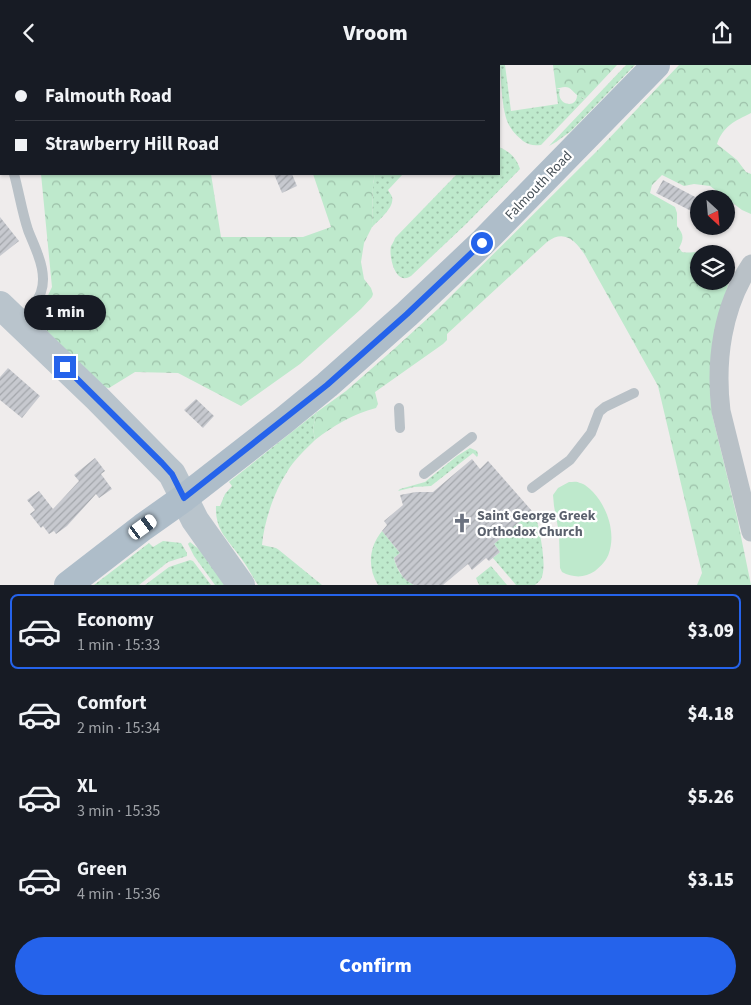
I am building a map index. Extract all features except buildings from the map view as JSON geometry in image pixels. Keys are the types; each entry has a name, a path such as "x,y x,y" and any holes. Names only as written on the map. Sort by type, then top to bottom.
{"main road":[{"name":"Falmouth Road","path":"68,585 184,498 327,385 407,314 482,243 656,65"},
{"path":"0,305 97,398 172,474 195,520 241,585"}],"street":[{"path":"751,264 733,300 722,336 719,384 721,411 751,532"}],"lane":[{"path":"14,175 28,230 39,256 43,281 41,294 34,307 19,323"},
{"path":"532,488 570,460 591,433 599,412 605,407 634,393"},
{"path":"399,409 400,428"},
{"path":"424,474 472,437"}],"green space":[{"path":"500,65 505,65 511,111 558,104 556,89 560,89 561,99 567,104 574,103 577,95 585,99 541,145 529,144 516,135 508,123 503,103"},
{"path":"553,65 617,65 585,99 569,88 556,89"},
{"path":"626,65 635,65 571,131 549,146"},
{"path":"679,65 751,65 751,113 726,128 717,144 737,160 746,172 751,174 751,214 735,205 735,190 715,190 710,186 694,184 684,186 662,175 652,185 650,193 675,207 677,226 682,237 679,248 682,252 690,252 690,290 727,290 723,304 712,414 751,585 697,585 702,573 658,386 585,255 573,241 564,236 553,238 547,242 447,334 447,340 443,344 375,392 378,404 376,408 344,421 315,440 313,428 317,412 346,391 438,309 598,150"},
{"path":"500,148 512,155 517,161 520,169 466,224 411,276 405,278 397,273 392,264 391,246 395,238 456,175 500,175"},
{"path":"41,175 211,175 221,237 303,237 331,227 313,175 375,175 372,227 364,243 361,262 364,279 371,288 372,297 300,364 241,406 178,373 135,372 109,388 103,387 37,321 36,318 52,287"},
{"path":"375,175 402,175 388,190 392,196 389,209 372,227"},
{"path":"317,412 313,428 315,440 293,463 282,480 267,517 262,545 276,548 322,585 258,585 220,528 216,515 216,506 220,506 225,494 232,486 229,482"},
{"path":"470,448 477,451 477,457 473,453 431,486 414,487 398,491 425,482"},
{"path":"569,482 576,482 587,486 593,492 606,512 611,528 611,545 607,558 595,571 583,576 566,574 560,568 559,533 553,495 558,488"},
{"path":"532,511 535,514 541,537 543,573 535,585 516,585 493,558 500,552 494,544"},
{"path":"382,531 400,553 394,558 399,571 414,585 378,585 372,571 371,557 374,544"},
{"path":"163,541 181,543 187,556 168,562 139,585 94,585 149,543 153,547"},
{"path":"190,542 201,551 225,585 215,585 194,556 188,544"},
{"path":"190,560 193,561 211,585 145,585 169,567"},
{"path":"491,566 507,585 479,585 476,578"}],"place":[{"name":"Saint George Greek Orthodox Church","path":"462,523"}],"route":[{"path":"65,367 172,474 184,498 327,385 407,314 482,243"}]}
